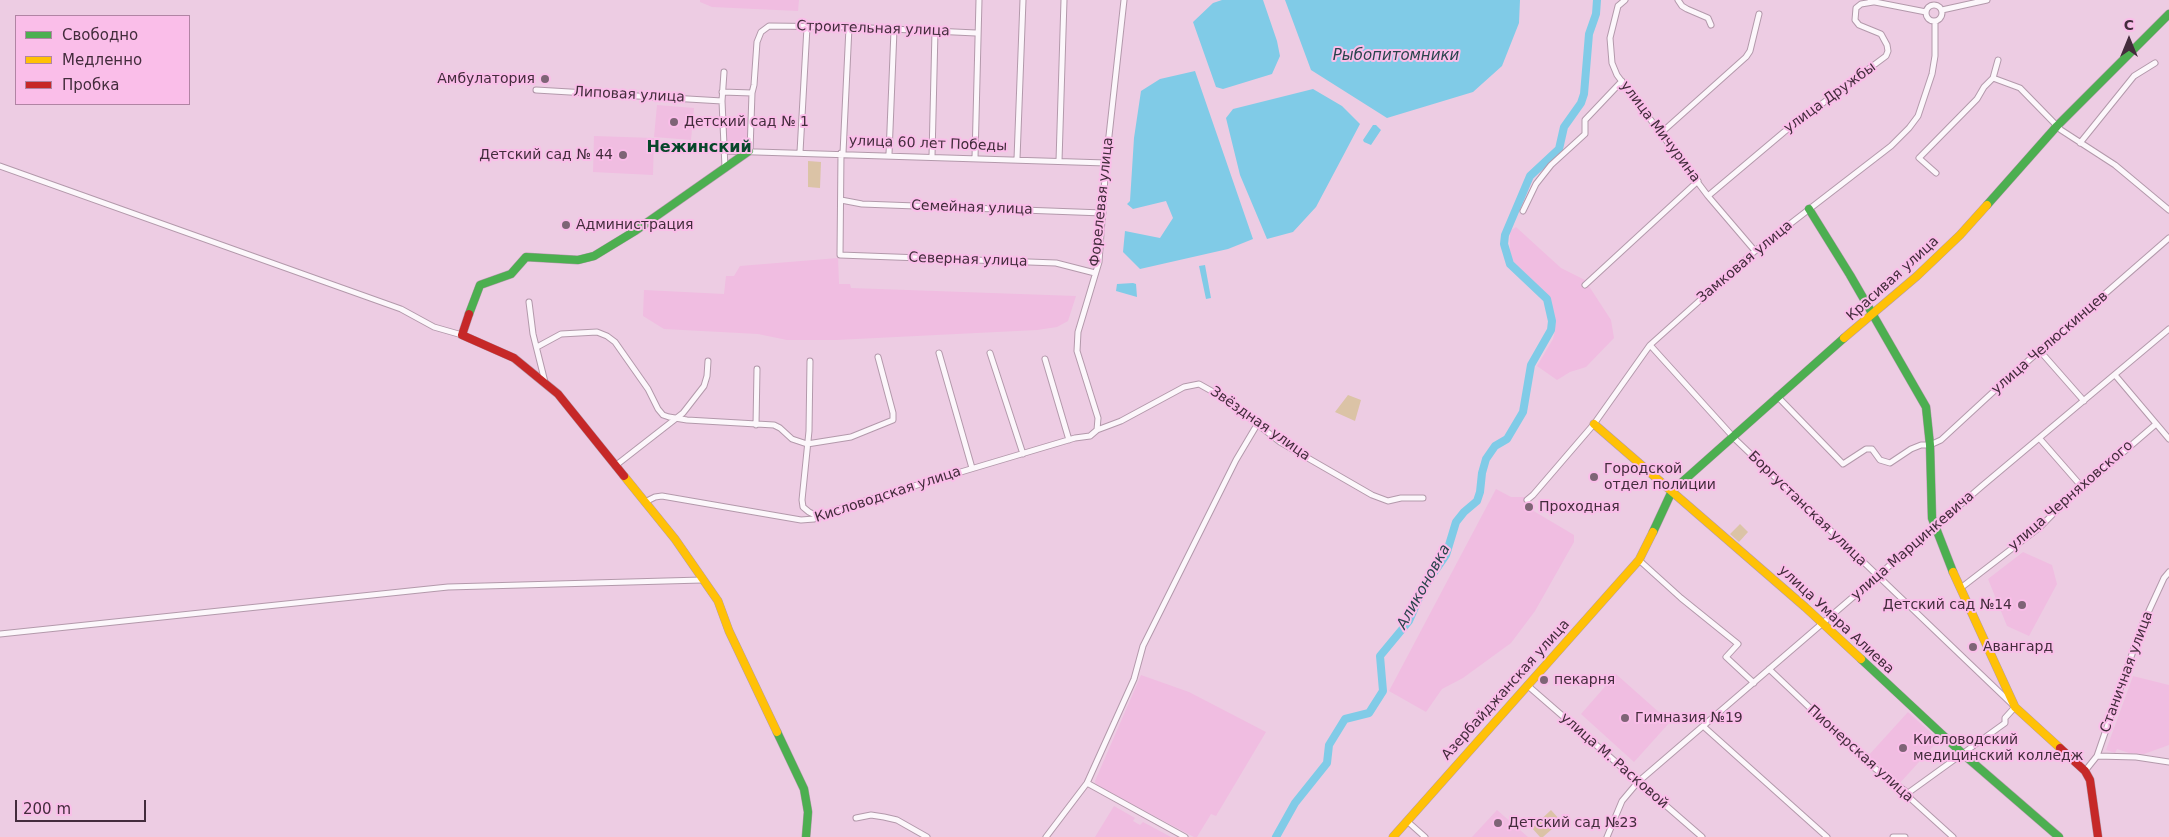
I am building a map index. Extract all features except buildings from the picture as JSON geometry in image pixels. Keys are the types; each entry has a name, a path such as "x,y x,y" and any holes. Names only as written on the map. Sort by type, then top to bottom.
{"street":[{"path":"974,158 976,33 979,0"},
{"path":"1017,159 1022,0"},
{"path":"1059,161 1064,0"},
{"name":"Форелевая улица","path":"1098,430 1098,418 1077,351 1078,332 1098,262 1106,162 1124,0"},
{"name":"улица Мичурина","path":"1625,0 1618,6 1610,38 1612,64 1617,75 1708,196 1755,251"},
{"path":"1678,0 1687,9 1708,18 1711,25"},
{"path":"1942,10 1987,0"},
{"path":"1871,1 1926,12"},
{"name":"улица Дружбы","path":"1708,196 1784,132 1886,56 1887,45 1881,34 1859,25 1855,20 1856,8 1861,4 1871,1"},
{"path":"1938,6 1942,10 1941,18 1935,21 1928,19 1926,12 1928,7 1938,6"},
{"path":"1660,133 1746,57 1750,51 1758,14"},
{"name":"Красивая улица","path":"1640,560 1672,491 1777,396 1872,316 1960,235 2057,126 2169,14"},
{"name":"Замковая улица","path":"1526,500 1533,495 1594,424 1650,345 1755,251 1892,146 1918,116 1932,74 1935,56 1935,21"},
{"name":"Строительная улица","path":"752,93 757,42 761,32 769,26 849,27 976,33"},
{"path":"800,152 806,27"},
{"path":"841,200 849,27"},
{"path":"889,154 894,30"},
{"path":"932,156 935,32"},
{"path":"1936,173 1919,158 1977,99 1984,87 1993,78 1998,60"},
{"path":"2080,143 2134,76 2154,63"},
{"path":"724,72 722,101 725,168"},
{"path":"1993,78 2020,88 2057,126 2115,165 2169,210"},
{"path":"1523,211 1536,184 1551,165 1584,134 1585,120 1622,81"},
{"name":"Липовая улица","path":"536,90 722,101"},
{"path":"462,334 480,285 511,274 526,257 578,260 594,256 635,231 749,151 752,93 722,92"},
{"name":"улица 60 лет Победы","path":"725,151 889,154 1106,162"},
{"path":"0,166 401,309 434,327 462,334 514,358 546,383 558,394 687,554 702,580 709,586 718,601 729,631 804,789 808,812 806,837"},
{"path":"1585,285 1698,181"},
{"name":"Семейная улица","path":"841,200 862,204 1103,213"},
{"name":"Северная улица","path":"841,200 840,255 1056,263 1095,273"},
{"path":"1809,208 1926,407 1934,528 2015,707 2085,771 2093,790 2098,837"},
{"name":"улица Челюскинцев","path":"1777,396 1843,464 1866,449 1872,450 1880,460 1890,463 1910,449 1921,445 1930,445 1940,440 2169,238"},
{"path":"529,302 533,334 546,383"},
{"name":"улица Марцинкевича","path":"1608,837 1622,801 1638,782 1877,576 2169,329"},
{"path":"537,347 561,334 597,332 615,342 663,414 676,419 774,426 780,428 792,440 807,444 839,440 893,420 893,413 878,357"},
{"name":"Боргустанская улица","path":"1650,345 1732,436 2015,707"},
{"path":"2040,352 2084,401"},
{"path":"939,353 972,468"},
{"path":"990,353 1023,454"},
{"path":"1044,359 1069,440"},
{"path":"615,466 676,419 704,386 708,361"},
{"path":"810,361 807,444 802,500 804,507 819,517"},
{"path":"756,425 757,369"},
{"path":"2115,375 2169,439"},
{"name":"Звёздная улица","path":"1098,430 1121,421 1184,387 1199,384 1215,392 1258,423 1280,442 1381,500 1393,501 1401,498 1423,498"},
{"path":"1046,837 1087,783 1134,679 1143,646 1236,460 1258,423"},
{"name":"улица Умара Алиева","path":"1594,424 1823,623 1963,754 2059,837"},
{"name":"улица Черняховского","path":"1962,587 2040,527 2082,487 2156,424"},
{"name":"Кисловодская улица","path":"645,502 662,496 808,521 972,468 1069,440 1090,436 1098,430"},
{"path":"2040,439 2082,487"},
{"path":"1640,560 1676,593 1738,644 1726,657 1754,682"},
{"name":"Азербайджанская улица","path":"1393,837 1640,560"},
{"name":"Станичная улица","path":"2085,771 2097,756 2141,628 2164,578 2169,572"},
{"path":"0,634 448,587 702,580"},
{"name":"Пионерская улица","path":"1769,669 1870,764 1908,793 1911,799 1953,837"},
{"name":"улица М. Расковой","path":"1527,685 1702,837"},
{"path":"1908,793 2005,723 2005,718 2015,707"},
{"path":"1703,726 1827,837"},
{"path":"2097,756 2136,757 2169,762"},
{"path":"1087,783 1185,837"},
{"path":"856,818 871,815 890,818 927,837"},
{"path":"1407,821 1424,837"},
{"path":"1938,824 1946,837"},
{"path":"1893,837 1905,837"}],"shaded area":[{"path":"700,0 799,0 798,11 712,7 700,2"},
{"name":"Детский сад № 1","path":"657,105 694,108 691,140 654,137"},
{"path":"723,117 748,117 752,145 749,151 725,151"},
{"name":"Детский сад № 44","path":"594,136 654,138 653,175 593,172"},
{"path":"808,161 821,162 820,188 808,187"},
{"path":"1516,227 1561,268 1585,280 1611,320 1614,338 1586,367 1570,372 1557,380 1537,366 1553,339 1555,321 1550,297 1513,262 1510,254 1510,231"},
{"path":"838,258 839,284 850,284 851,288 1076,296 1068,321 1057,327 1037,330 836,340 787,340 758,334 664,329 643,316 644,290 724,294 726,276 734,276 740,266"},
{"path":"1348,395 1361,400 1355,421 1335,412"},
{"path":"1496,489 1511,497 1526,497 1528,503 1534,506 1532,510 1574,535 1574,542 1535,611 1511,643 1463,678 1442,689 1426,712 1389,691"},
{"path":"1740,524 1748,532 1739,542 1730,534"},
{"name":"Детский сад №14","path":"2023,552 2052,565 2057,584 2029,636 2007,626 1988,579"},
{"name":"Гимназия №19","path":"1616,674 1670,722 1634,762 1581,714"},
{"path":"1141,675 1189,692 1266,732 1216,816 1211,814 1197,837 1096,785 1095,781"},
{"path":"2133,676 2169,685 2169,745 2144,754 2129,753 2117,749 2115,753 2106,750"},
{"name":"Кисловодский медицинский колледж","path":"1908,712 1939,740 1899,784 1868,756"},
{"path":"1114,806 1135,818 1133,821 1140,825 1143,822 1171,837 1095,837"},
{"name":"Детский сад №23","path":"1497,810 1528,837 1472,837"},
{"path":"1551,810 1561,821 1543,837 1540,837 1532,828"}],"water":[{"path":"1222,0 1263,0 1280,56 1272,74 1223,89 1216,87 1193,22 1213,3"},
{"name":"Рыбопитомники","path":"1285,0 1520,0 1519,23 1502,66 1473,92 1387,118 1311,70"},
{"path":"1195,71 1253,239 1228,249 1140,269 1123,252 1125,231 1160,238 1173,218 1166,201 1133,209 1127,204 1130,201 1134,138 1141,91 1160,79"},
{"path":"1313,89 1342,106 1360,124 1316,207 1293,232 1267,239 1240,175 1226,118 1233,109"},
{"path":"1373,125 1376,125 1381,130 1371,145 1363,140"},
{"path":"1205,265 1211,298 1206,299 1199,266"},
{"path":"1117,284 1136,284 1137,297 1116,291"}],"waterway":[{"name":"Аликоновка","path":"1276,837 1295,803 1327,763 1329,745 1345,719 1369,713 1383,691 1380,656 1409,621 1424,587 1446,555 1456,522 1477,501 1486,459 1495,446 1507,439 1523,412 1531,365 1551,330 1552,321 1547,299 1510,264 1504,244 1505,235 1530,176 1559,149 1564,127 1581,103 1584,94 1589,34 1596,14 1597,0"}],"traffic: fast":[{"path":"1987,205 2057,126 2169,14"},
{"path":"469,314 480,285 511,274 526,257 578,260 594,256 635,231 749,151"},
{"path":"1809,209 1850,275 1926,407 1930,445 1932,518 1953,572"},
{"path":"1653,532 1672,491 1844,338"},
{"path":"1861,659 1963,754 2059,837"},
{"path":"777,732 804,789 808,812 806,837"}],"traffic: slow":[{"path":"1844,338 1917,276 1960,235 1987,205"},
{"path":"1594,424 1805,607 1861,659"},
{"path":"624,476 675,539 718,601 729,631 777,732"},
{"path":"1393,837 1639,560 1653,532"},
{"path":"1953,572 2015,707 2060,748"}],"traffic: jam":[{"path":"469,314 462,335 514,358 558,394 624,476"},
{"path":"2060,748 2085,771 2090,780 2098,837"}],"place":[{"name":"Амбулатория","path":"545,79"},
{"name":"Детский сад № 1","path":"674,122"},
{"name":"Детский сад № 44","path":"623,155"},
{"name":"Администрация","path":"566,225"},
{"name":"Городской отдел полиции","path":"1594,477"},
{"name":"Проходная","path":"1529,507"},
{"name":"Детский сад №14","path":"2022,605"},
{"name":"Авангард","path":"1973,647"},
{"name":"пекарня","path":"1544,680"},
{"name":"Гимназия №19","path":"1625,718"},
{"name":"Кисловодский медицинский колледж","path":"1903,748"},
{"name":"Детский сад №23","path":"1498,823"}],"district":[{"name":"Нежинский","path":"699,148"}]}
